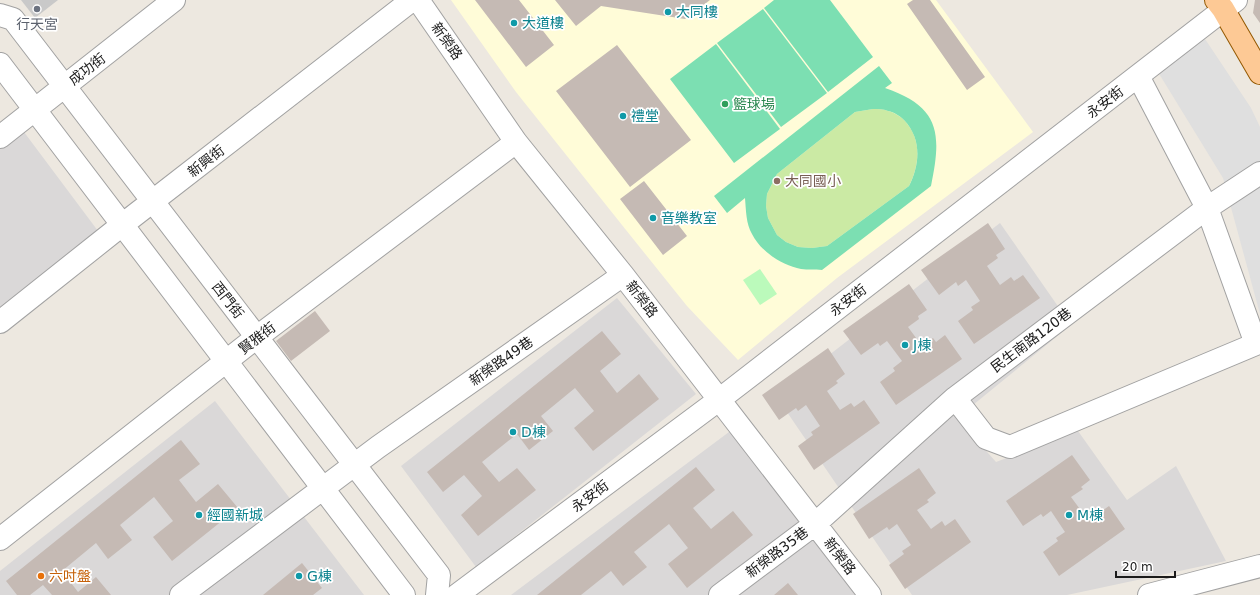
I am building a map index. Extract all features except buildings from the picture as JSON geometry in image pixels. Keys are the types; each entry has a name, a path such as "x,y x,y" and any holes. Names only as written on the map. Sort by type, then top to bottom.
{"main road":[{"path":"1225,3 1260,73"}],"street":[{"name":"成功街","path":"0,138 174,0"},
{"name":"新興街","path":"0,322 122,225 412,0"},
{"name":"新榮路","path":"418,0 516,142 623,274 870,595"},
{"name":"永安街","path":"457,595 720,399 1138,76 1225,3"},
{"name":"西門街","path":"0,16 13,19 439,575 437,595"},
{"path":"0,64 226,361 316,495 404,595"},
{"path":"955,398 986,438 1010,447 1256,344 1207,208 1138,76"},
{"name":"賢雅街","path":"0,539 257,337 516,142"},
{"name":"民生南路120巷","path":"815,524 955,398 1207,208 1260,173"},
{"name":"新榮路49巷","path":"181,595 378,447 623,274"},
{"name":"新榮路35巷","path":"720,595 815,524"},
{"path":"1149,595 1260,566"}],"shaded area":[{"name":"行天宮","path":"21,0 58,0 35,18"},
{"name":"大同國小","path":"451,0 936,0 1033,132 837,278 738,360 687,306 626,230 516,92"},
{"path":"1203,36 1251,108 1260,127 1260,314 1223,178 1158,72"},
{"path":"21,128 101,235 0,317 0,144"},
{"path":"1000,223 1071,325 957,418 996,462 1078,431 1127,500 1176,466 1226,561 1067,595 912,595 776,396"},
{"path":"617,298 696,394 476,567 401,466"},
{"name":"經國新城","path":"215,401 364,595 0,595 0,571"},
{"path":"733,429 861,595 511,595"}],"green space":[{"path":"774,0 830,0 873,57 828,92 764,8"},
{"name":"籃球場","path":"763,9 827,93 781,127 717,43"},
{"name":"籃球場","path":"716,44 780,129 734,163 670,79"},
{"path":"879,66 892,83 885,88 903,95 917,104 927,113 933,124 936,137 936,151 931,186 822,270 794,267 773,257 756,241 750,230 745,198 727,213 714,196","holes":["875,109 886,110 899,116 910,127 914,135 917,160 913,178 909,186 827,246 812,248 798,247 786,242 777,235 768,218 766,206 767,194 777,174 855,112"]},
{"path":"873,109 892,112 904,120 914,135 917,160 913,178 909,186 827,246 812,248 798,247 786,242 777,235 768,218 766,206 767,194 777,174 855,112"},
{"path":"760,269 777,294 760,305 743,280"}],"place":[{"name":"行天宮","path":"37,9"},
{"name":"大同樓","path":"668,12"},
{"name":"大道樓","path":"514,23"},
{"name":"籃球場","path":"725,104"},
{"name":"禮堂","path":"623,116"},
{"name":"大同國小","path":"777,181"},
{"name":"音樂教室","path":"653,218"},
{"name":"J棟","path":"905,345"},
{"name":"D棟","path":"513,432"},
{"name":"經國新城","path":"199,515"},
{"name":"M棟","path":"1069,515"},
{"name":"六吋盤","path":"41,576"},
{"name":"G棟","path":"299,576"}]}
